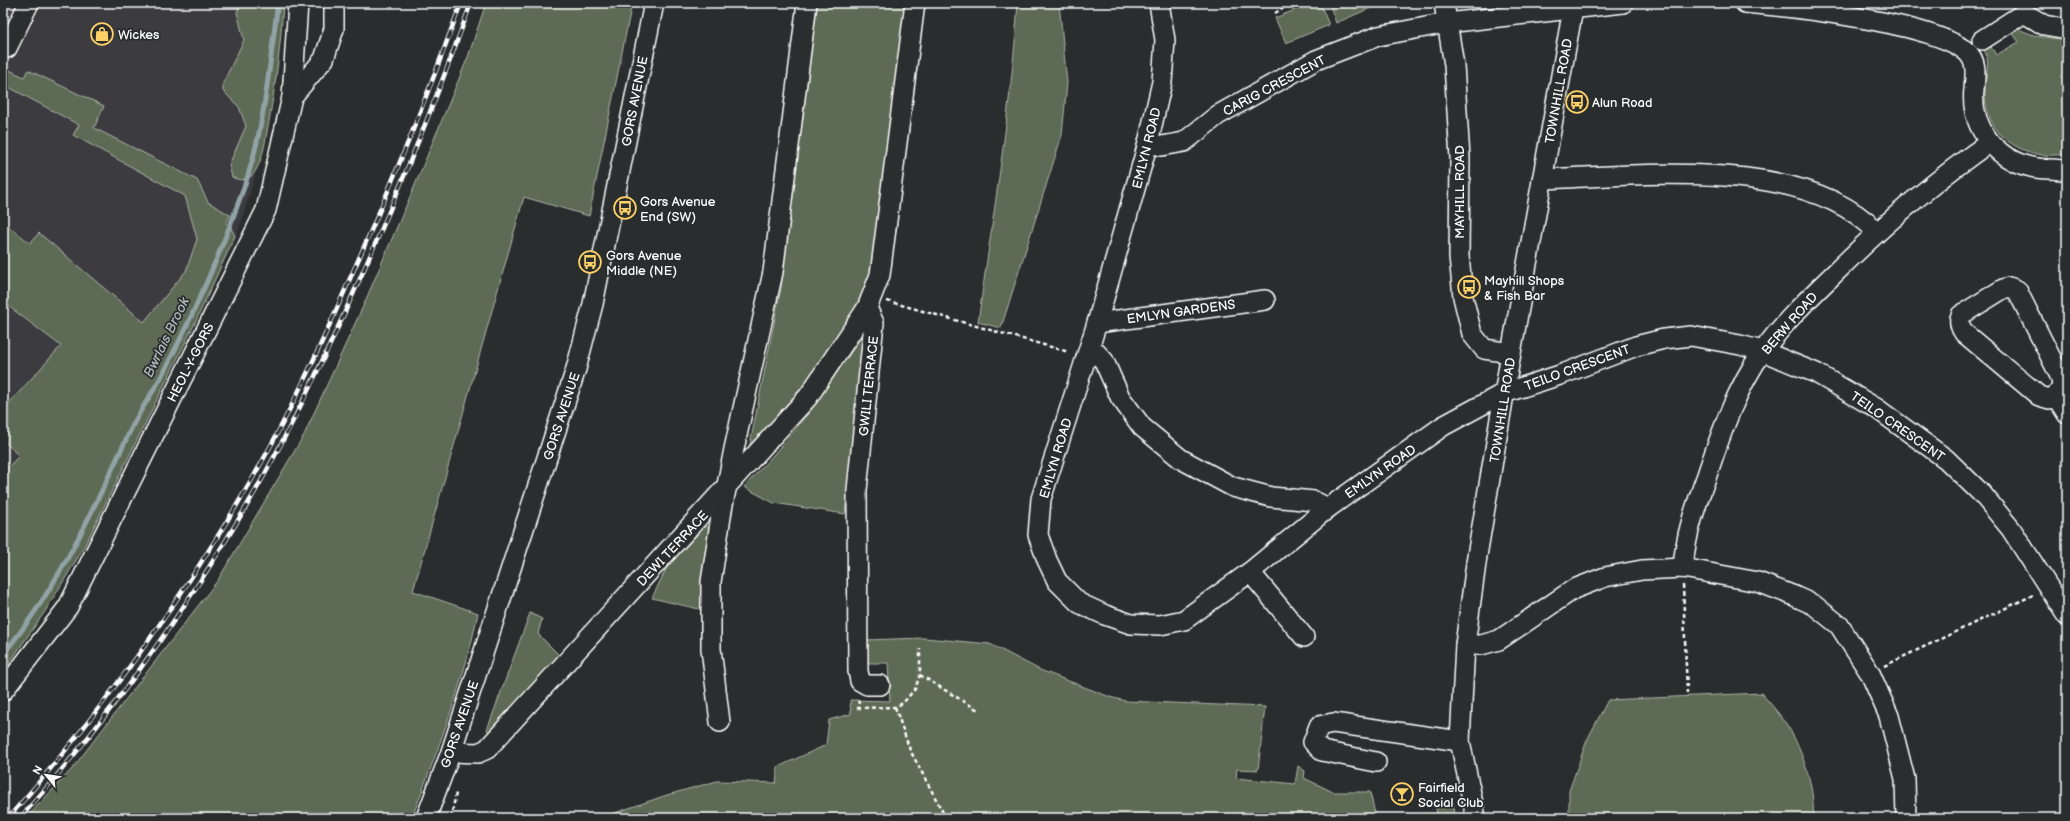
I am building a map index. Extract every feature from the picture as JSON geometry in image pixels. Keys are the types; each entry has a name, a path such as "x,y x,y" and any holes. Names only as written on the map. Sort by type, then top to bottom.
{"street":[{"path":"7,48 30,3"},
{"name":"HEOL-Y-GORS","path":"3,691 68,607 266,210 292,97 298,3"},
{"path":"292,97 324,59 334,28 334,3"},
{"name":"GORS AVENUE","path":"426,818 451,752 576,369 593,304 654,3"},
{"path":"720,722 711,649 711,582 726,489 773,272 807,3"},
{"path":"869,302 880,275 914,3"},
{"name":"EMLYN ROAD","path":"1159,3 1165,40 1162,82 1148,144 1097,323 1041,499 1038,536 1057,581 1079,603 1105,615 1131,624 1160,625 1184,620 1250,572 1328,508 1443,426 1504,393"},
{"name":"MAYHILL ROAD","path":"1444,3 1454,65 1460,158 1459,256 1463,297 1472,334 1484,349 1511,353"},
{"name":"CARIG CRESCENT","path":"1148,144 1162,146 1184,142 1218,115 1316,60 1378,36 1447,23 1573,6 1623,3"},
{"path":"1744,3 1843,16 1921,32 1959,46 1972,58 1976,76 1973,101 1975,113 1990,142 2005,157 2030,167 2067,170"},
{"name":"TOWNHILL ROAD","path":"1476,818 1460,741 1465,645 1477,556 1504,393 1573,6"},
{"path":"1982,40 2023,8 2044,26 2067,29"},
{"name":"BERW ROAD","path":"1683,568 1695,509 1712,460 1731,411 1762,351 1820,287 1877,232 1956,166 1990,142"},
{"path":"1542,179 1712,174 1766,182 1809,190 1843,204 1864,218 1877,232"},
{"path":"2008,287 2017,290 2061,378 2062,390 2056,395 2048,399 2039,396 1964,333 1959,321 1961,315 2003,289 2008,287"},
{"name":"EMLYN GARDENS","path":"1097,323 1265,300"},
{"name":"DEWI TERRACE","path":"451,752 478,753 487,749 726,489 808,397 869,302"},
{"name":"GWILI TERRACE","path":"869,302 874,323 857,490 858,671 860,681 867,685 880,685"},
{"name":"TEILO CRESCENT","path":"1504,393 1560,375 1636,346 1664,339 1703,337 1762,351 1816,373 1876,408 1946,459 1983,495 2011,529 2050,587 2067,616"},
{"path":"1088,352 1104,361 1120,397 1142,427 1181,459 1233,486 1271,497 1314,501 1328,508"},
{"path":"2056,395 2067,414"},
{"path":"1465,645 1481,645 1499,640 1574,589 1605,577 1642,570 1683,568 1758,582 1814,605 1839,625 1870,673 1889,716 1905,779 1906,818"},
{"path":"1250,572 1304,637"},
{"path":"1376,762 1322,751 1313,742 1319,726 1333,723 1460,741"}],"path":[{"path":"1275,13 1292,3"},
{"path":"869,302 1088,352"},
{"path":"1683,568 1687,693"},
{"path":"1870,673 2050,587"},
{"path":"920,675 978,710"},
{"path":"895,708 910,750 946,818"}],"shaded area":[{"path":"3,3 283,3 277,73 264,145 241,223 234,241 180,352 39,234 30,243 3,222"},
{"path":"3,302 61,346 3,410"},
{"path":"3,440 19,456 3,472"}],"green space":[{"path":"241,3 283,3 276,77 264,145 255,172 246,179 239,180 232,177 229,165 246,126 239,107 223,91 223,83 244,40 237,12"},
{"path":"486,3 632,3 589,216 524,197 413,591 478,613 458,691 412,818 26,818 72,769 218,580 304,435 364,304 415,185 468,57"},
{"path":"817,3 905,3 873,262 865,291 844,327 802,387 749,449 781,288"},
{"path":"1018,3 1059,3 1067,83 1062,135 1001,328 978,322 1006,123"},
{"path":"1312,3 1320,3 1329,25 1286,43 1275,18"},
{"path":"1329,3 1405,3 1373,7 1336,23"},
{"path":"2018,29 2036,36 2067,40 2067,155 2042,155 2029,152 2018,147 1999,133 1988,113 1985,101 1985,87 1988,63 1986,53 1983,48 1990,45 1996,55 2019,42 2011,31"},
{"path":"3,67 24,77 28,70 104,106 94,128 197,180 208,202 230,215 226,223 230,226 235,236 194,325 83,549 46,610 3,672 3,582 5,579 3,577 3,472 19,456 3,440 3,410 61,346 3,302 3,222 30,243 39,233 144,322 186,271 197,239 185,196 73,135 79,125 3,84"},
{"path":"865,332 845,514 774,503 744,487 811,410"},
{"path":"705,526 709,528 710,536 703,610 652,598 667,567"},
{"path":"530,613 542,619 538,634 559,655 491,735 487,730"},
{"path":"924,638 990,644 1040,670 1110,697 1125,701 1265,707 1258,770 1237,769 1236,778 1295,784 1298,766 1305,771 1304,778 1333,792 1370,792 1376,818 600,818 667,795 717,781 776,783 778,767 826,745 829,720 851,714 850,700 890,701 888,663 868,663 865,640"},
{"path":"1761,693 1785,722 1802,755 1810,781 1813,818 1569,818 1569,791 1587,740 1608,700"},
{"path":"1452,799 1456,818 1424,818 1437,815 1436,808 1442,807 1441,802"}],"waterway":[{"name":"Bwrlais Brook","path":"3,654 42,602 75,545 135,421 173,355 216,261 243,190 256,144 265,97 278,3"}],"railway":[{"path":"8,818 72,742 132,664 188,582 257,471 300,388 367,241 436,72 461,3"},
{"path":"20,818 83,743 142,666 198,585 264,476 293,421 346,311 403,179 471,3"}],"place":[{"name":"Wickes","path":"102,34"},
{"name":"Alun Road","path":"1577,102"},
{"name":"Gors Avenue End (SW)","path":"625,208"},
{"name":"Gors Avenue Middle (NE)","path":"590,262"},
{"name":"Mayhill Shops & Fish Bar","path":"1469,287"},
{"name":"Fairfield Social Club","path":"1402,794"}]}
